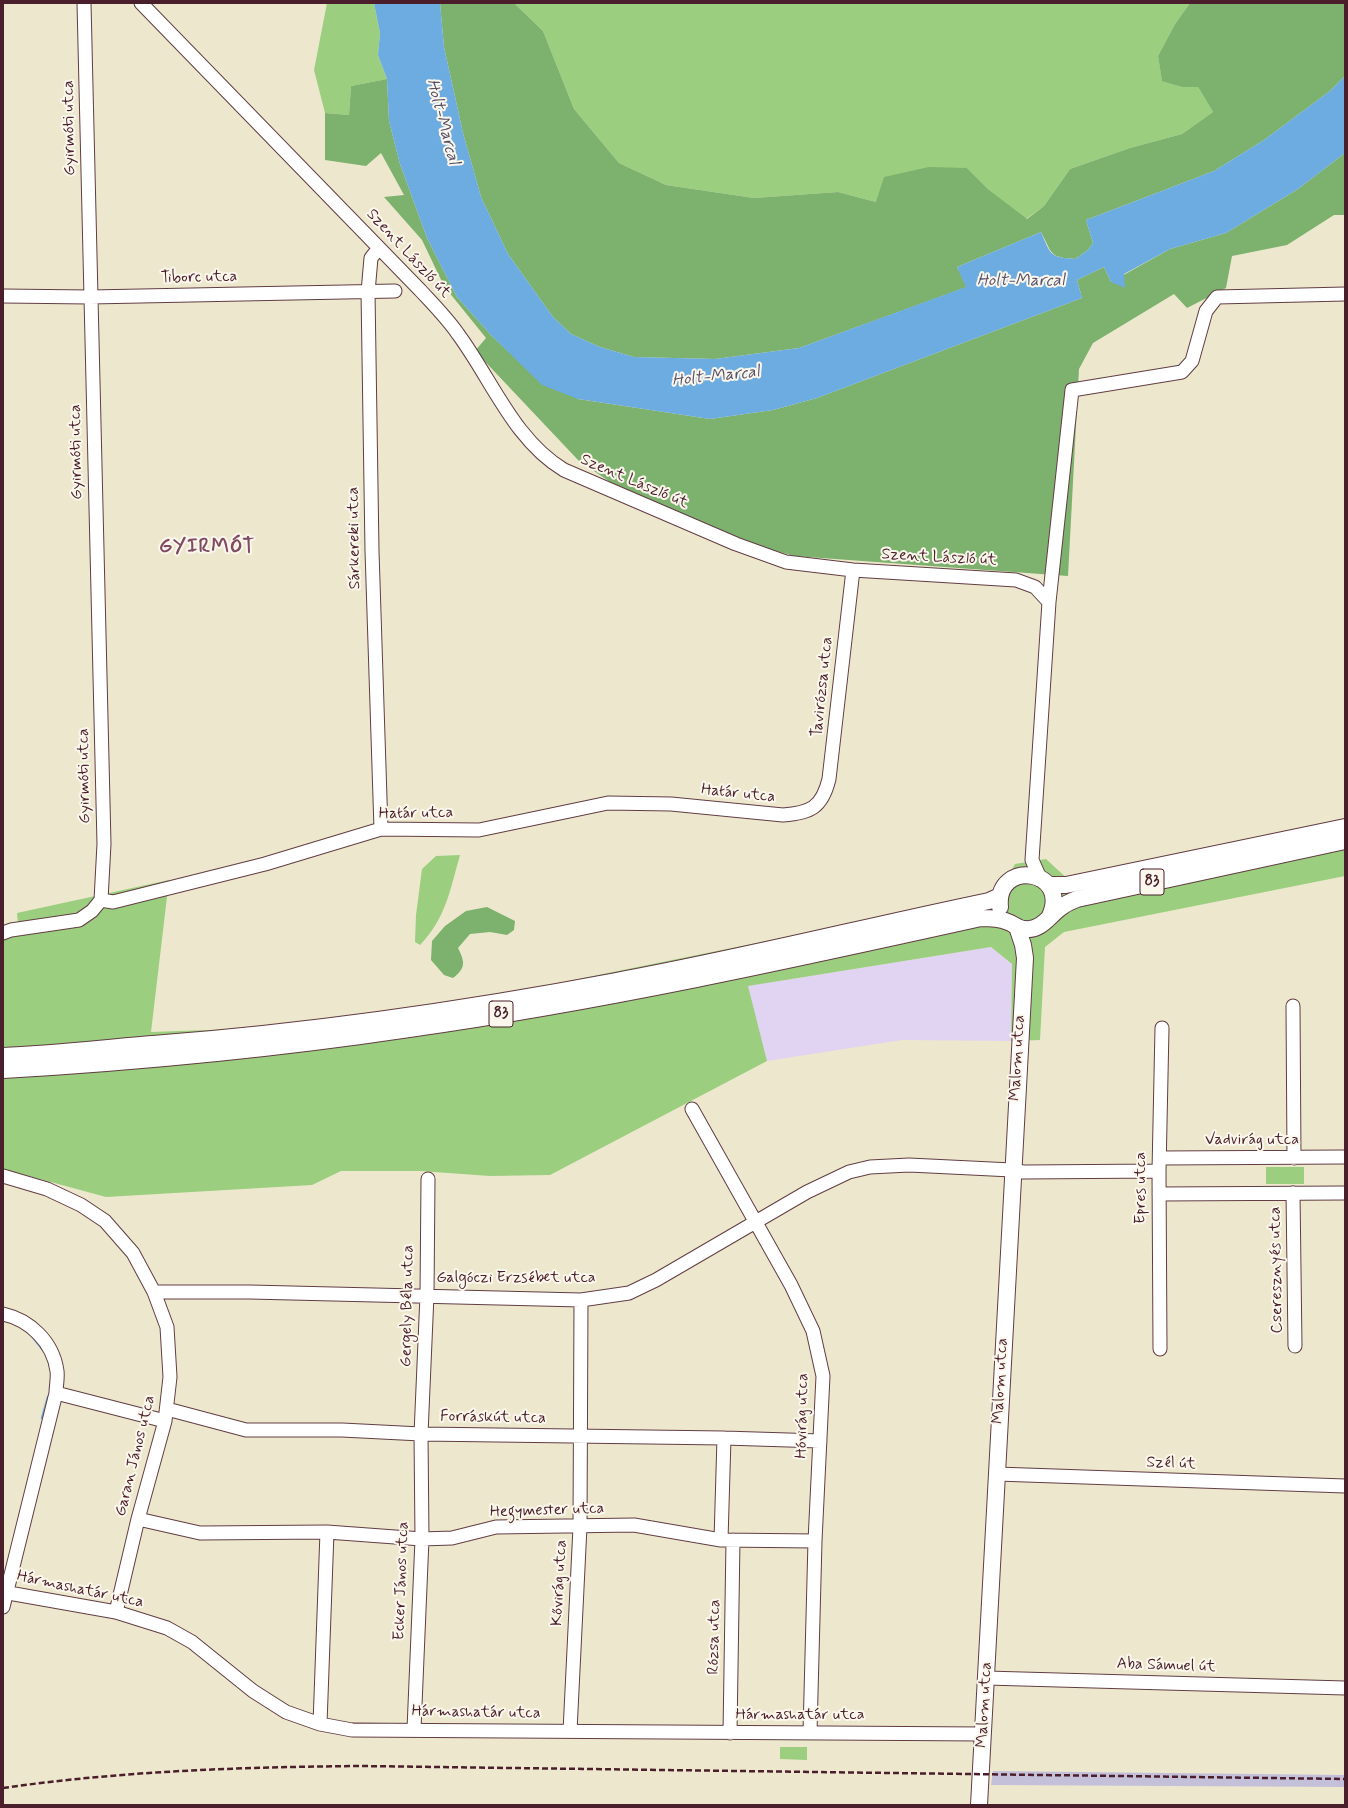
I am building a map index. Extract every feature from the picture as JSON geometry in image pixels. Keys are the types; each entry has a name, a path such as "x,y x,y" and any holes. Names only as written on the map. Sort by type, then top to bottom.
{"main road":[{"name":"83","path":"1016,876 1024,874 1044,881 1066,885 1345,827"},
{"name":"83","path":"3,1070 213,1053 410,1029 628,993 981,918 992,918 1026,929 1034,928 1043,924 1063,906 1077,899 1345,841"},
{"path":"1016,876 1003,888 1000,896 1000,906 1003,915 1013,925 1023,945 1025,958"},
{"path":"1044,881 1053,892 1053,910 1049,918"},
{"name":"83","path":"3,1056 219,1039 406,1017 450,1010 617,981 762,952 989,901 1000,896"},
{"path":"1025,958 1031,944 1034,928"},
{"name":"Malom utca","path":"979,1805 1012,1170 1025,958"}],"street":[{"name":"Gyirmóti utca","path":"84,3 104,844 101,900"},
{"name":"Szent László út","path":"141,3 420,290 458,333 522,433 540,454 551,462 564,470 736,544 786,562 852,570 1016,580 1035,587 1049,602"},
{"name":"Sárkereki utca","path":"379,248 371,258 368,292 372,551 381,830"},
{"name":"Tiborc utca","path":"3,296 90,297 395,291"},
{"path":"1044,881 1032,860 1049,602 1072,390 1182,372 1192,361 1206,310 1217,297 1345,294"},
{"name":"Tavirózsa utca","path":"818,805 823,800 829,780 852,570"},
{"name":"Határ utca","path":"101,900 113,902 265,864 381,830 479,830 608,804 671,804 783,815 799,814 818,805"},
{"path":"1016,876 1032,860"},
{"path":"3,933 10,930 79,920 92,911 101,900"},
{"path":"1293,1006 1294,1158"},
{"name":"Epres utca","path":"1160,1349 1159,1164 1162,1028"},
{"name":"Hóvirág utca","path":"692,1109 754,1223 791,1286 813,1331 823,1376 815,1541 810,1732"},
{"name":"Vadvirág utca","path":"1012,1170 1023,1172 1159,1164 1345,1157"},
{"name":"Galgóczi Erzsébet utca","path":"154,1292 427,1295 581,1300 629,1293 656,1280 807,1192 849,1172 870,1167 909,1165 1012,1170"},
{"name":"Garan János utca","path":"3,1176 47,1189 81,1205 105,1221 133,1253 154,1292 167,1326 170,1377 166,1415 138,1519 116,1612"},
{"name":"Gergely Béla utca","path":"421,1434 427,1295 428,1179"},
{"name":"Cseresznyés utca","path":"1293,1193 1296,1346"},
{"path":"1159,1194 1345,1193"},
{"name":"Kővirág utca","path":"570,1731 580,1527 581,1300"},
{"path":"3,1314 13,1316 33,1327 46,1342 53,1355 58,1372 56,1393 5,1592 3,1607"},
{"name":"Forráskút utca","path":"56,1393 246,1430 342,1430 421,1434 724,1438 820,1441"},
{"name":"Ecker János utca","path":"414,1729 422,1539 421,1434"},
{"name":"Rózsa utca","path":"724,1438 730,1733"},
{"name":"Szél út","path":"997,1474 1345,1486"},
{"name":"Hegymester utca","path":"138,1519 200,1533 327,1532 422,1539 452,1538 496,1527 580,1527 634,1525 727,1540 815,1541"},
{"path":"320,1724 327,1532"},
{"name":"Hármashatár utca","path":"5,1592 116,1612 166,1628 186,1638 266,1700 286,1712 320,1724 352,1730 414,1729 730,1733 810,1732 983,1734"},
{"name":"Aba Sámuel út","path":"986,1678 1345,1688"}],"shaded area":[{"path":"991,947 1012,964 1011,1041 902,1040 767,1061 747,986"},
{"path":"993,1771 1345,1775 1345,1787 991,1785"}],"green space":[{"path":"327,3 374,3 380,33 378,55 387,79 351,86 349,115 325,113 314,70"},
{"path":"440,3 514,3 543,31 574,109 619,163 666,185 754,198 838,192 876,202 884,177 929,167 967,168 988,189 1027,219 1044,206 1070,169 1130,148 1182,134 1213,112 1198,87 1182,87 1162,81 1158,56 1175,24 1190,3 1345,3 1345,76 1330,91 1264,140 1214,171 1086,220 1093,243 1088,250 1075,259 1060,257 1052,253 1041,232 957,267 967,287 799,348 715,359 634,357 600,347 571,334 553,317 508,254 481,197 463,133 444,47"},
{"path":"514,3 1190,3 1175,24 1158,56 1162,80 1182,87 1198,87 1213,112 1182,134 1130,148 1070,169 1044,206 1026,219 988,189 967,168 876,202 838,192 754,198 666,185 619,163 574,109 543,31"},
{"path":"387,79 389,121 400,164 427,238 457,297 491,335 510,353 578,399 710,419 773,410 817,398 1082,298 1077,280 1104,267 1111,282 1170,249 1226,233 1298,189 1345,153 1345,215 1334,215 1287,245 1232,256 1226,288 1187,308 1174,294 1093,343 1079,369 1068,576 794,556 734,539 610,482 578,460 475,351 486,338 444,286 422,240 384,197 404,195 381,153 366,166 325,160 325,113 349,115 351,86"},
{"path":"1345,820 1345,876 1064,932 1045,947 1040,1040 1011,1041 1012,964 991,947 748,986 767,1061 550,1175 490,1176 420,1171 341,1171 312,1185 106,1197 3,1169 3,928 18,924 17,913 169,880 151,1032 265,1028 405,1014 999,894 1015,864 1046,859 1072,883"},
{"path":"460,855 446,903 436,924 420,945 415,942 416,915 422,869 436,856"},
{"path":"487,907 515,921 514,930 507,935 490,932 470,934 458,948 463,961 462,968 453,978 444,975 431,960 432,941 445,926 466,911"},
{"path":"1266,1167 1304,1167 1304,1184 1266,1184"},
{"path":"780,1747 807,1747 807,1760 780,1759"}],"water":[{"name":"Holt-Marcal","path":"374,3 440,3 444,47 463,133 481,197 508,254 553,317 571,334 600,347 634,357 715,359 799,348 966,287 957,267 1041,232 1049,250 1055,256 1075,259 1088,250 1093,243 1086,220 1214,171 1264,140 1330,91 1345,76 1345,153 1298,189 1226,233 1170,249 1124,274 1125,288 1111,282 1104,267 1077,280 1082,298 817,398 773,410 710,419 578,399 542,385 491,335 457,297 427,238 400,164 389,121 387,79 378,55 380,33"}],"waterway":[{"path":"31,1335 43,1350"},
{"path":"42,1418 48,1397"}],"railway":[{"path":"3,1788 47,1782 181,1771 271,1767 361,1766 1345,1779"}],"district":[{"name":"GYIRMÓT","path":"207,548"}]}
